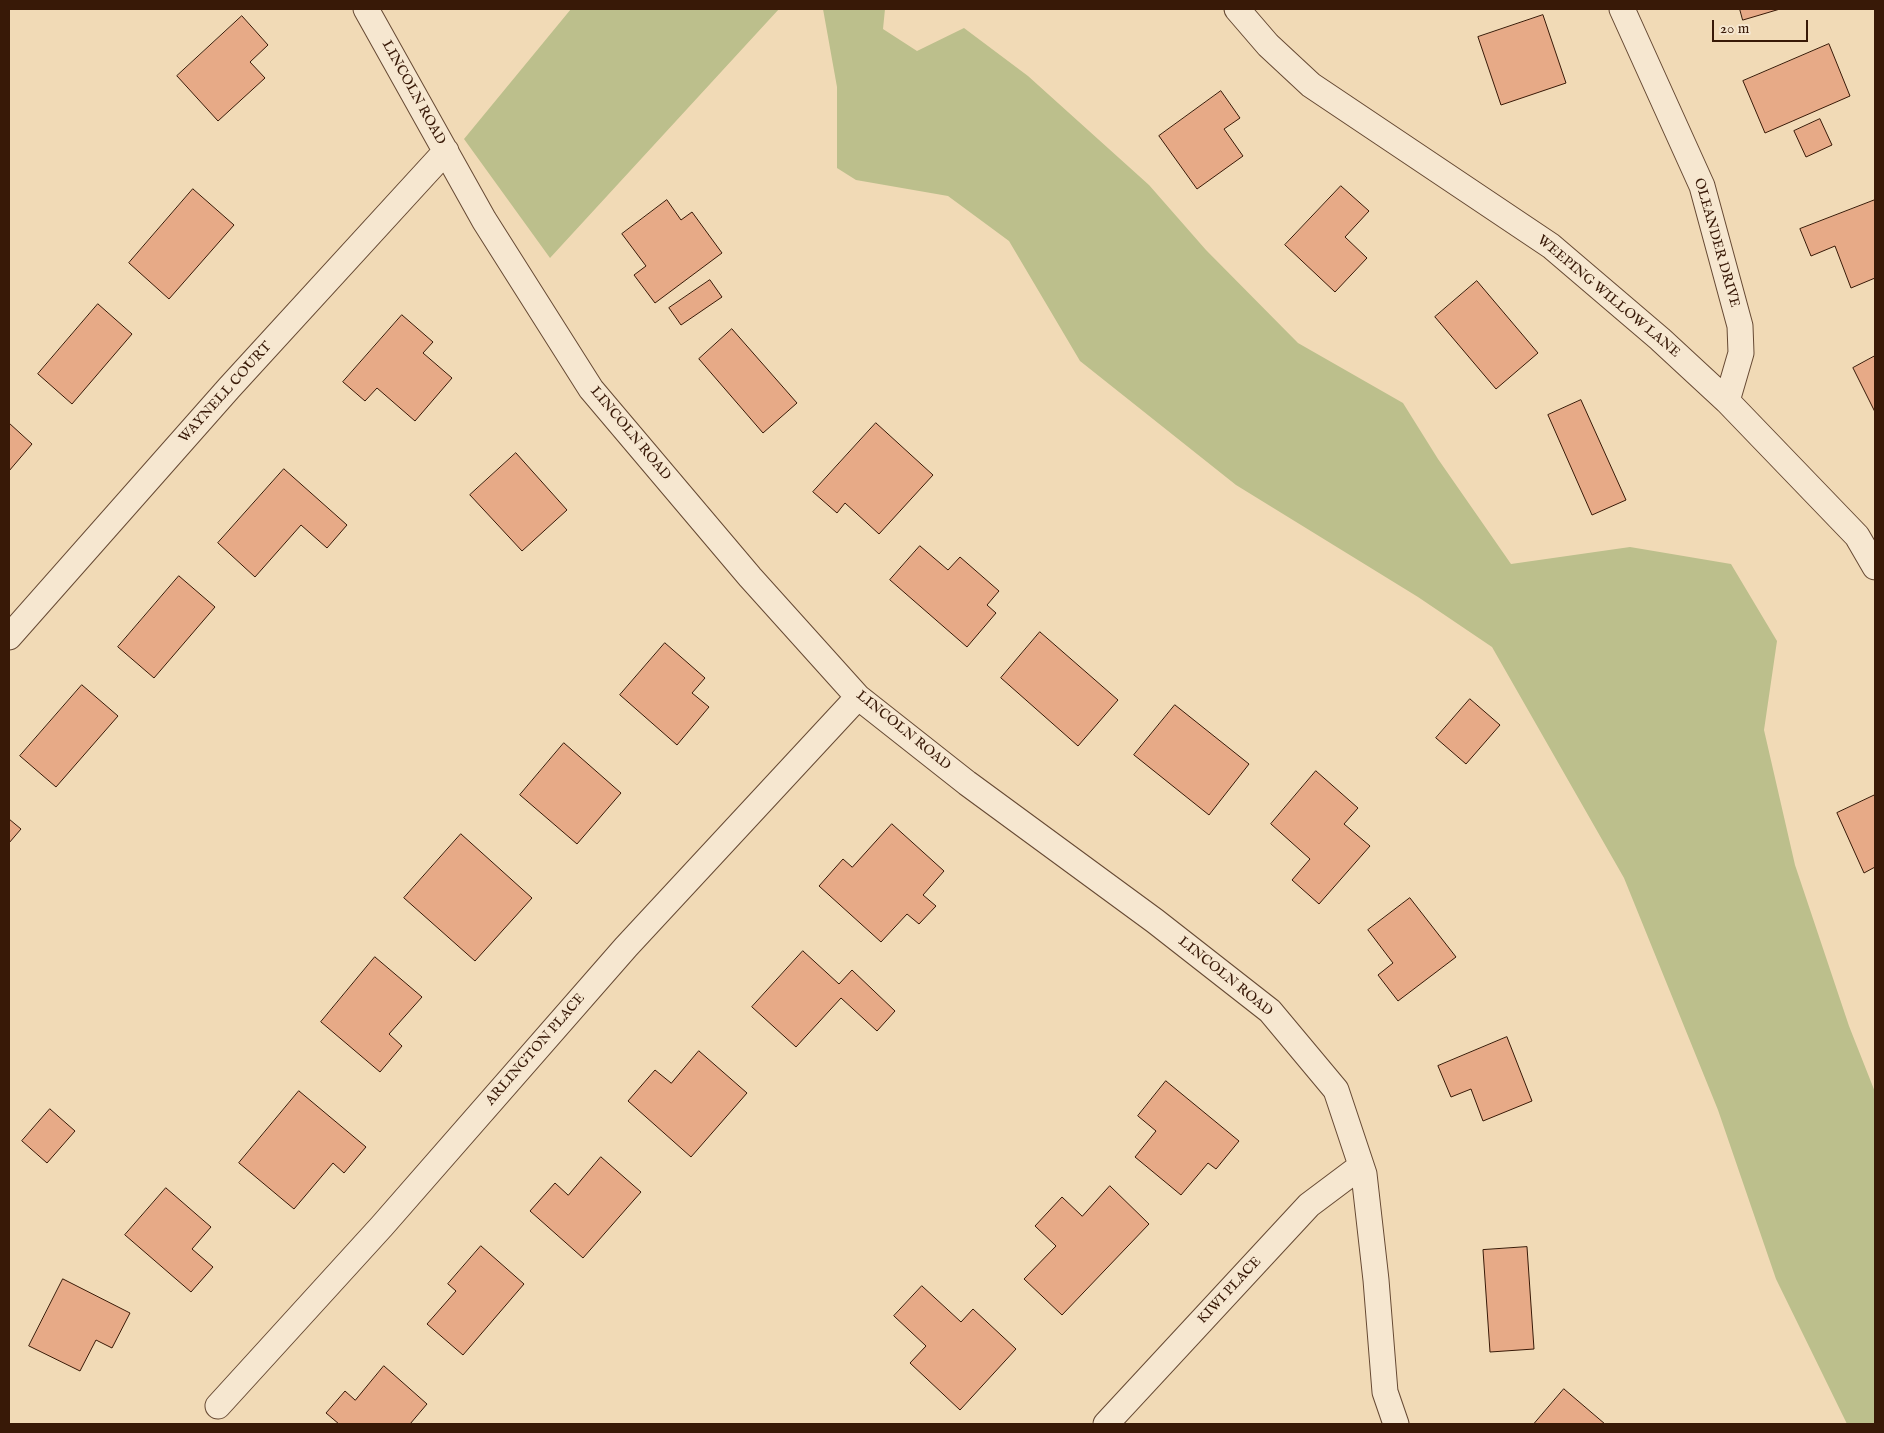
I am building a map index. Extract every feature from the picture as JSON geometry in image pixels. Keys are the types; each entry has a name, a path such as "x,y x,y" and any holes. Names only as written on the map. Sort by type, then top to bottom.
{"street":[{"name":"LINCOLN ROAD","path":"366,9 484,220 591,389 750,577 858,697 967,784 1155,920 1270,1011 1336,1090 1364,1174 1376,1280 1385,1392 1396,1424"},
{"name":"WEEPING WILLOW LANE","path":"1236,9 1268,45 1311,85 1551,246 1660,339 1866,532 1875,567"},
{"name":"OLEANDER DRIVE","path":"1622,9 1702,186 1740,326 1741,353 1727,401"},
{"name":"WAYNELL COURT","path":"9,637 229,388 446,151"},
{"name":"ARLINGTON PLACE","path":"218,1406 382,1226 626,948 858,697"},
{"name":"KIWI PLACE","path":"1106,1424 1309,1205 1361,1166"}],"green space":[{"path":"571,9 779,9 550,258 464,139"},
{"path":"823,9 885,9 883,29 917,51 964,28 1028,76 1149,185 1206,250 1298,343 1403,403 1438,459 1511,564 1630,547 1731,564 1777,641 1764,730 1795,865 1849,1026 1875,1092 1875,1424 1847,1424 1776,1279 1718,1110 1624,878 1492,647 1418,597 1236,485 1080,361 1009,241 948,196 856,180 837,168 837,87"}],"building":[{"path":"1740,9 1780,9 1743,20"},
{"path":"1543,15 1566,83 1501,105 1478,37"},
{"path":"242,16 268,45 250,62 265,78 218,121 177,76"},
{"path":"1829,44 1850,96 1765,133 1743,81"},
{"path":"1221,91 1240,118 1224,129 1243,156 1197,189 1159,136"},
{"path":"1820,119 1832,145 1806,157 1794,131"},
{"path":"1341,186 1369,211 1345,237 1367,258 1335,292 1285,245"},
{"path":"193,189 234,225 169,299 129,263"},
{"path":"667,200 681,220 692,212 722,253 655,303 634,275 646,266 622,234"},
{"path":"1875,200 1875,278 1851,288 1835,246 1811,256 1800,229"},
{"path":"710,280 722,297 681,325 669,308"},
{"path":"1477,281 1538,353 1496,389 1435,317"},
{"path":"98,304 132,334 72,404 38,374"},
{"path":"402,315 433,342 423,353 452,378 415,421 377,388 365,401 343,382"},
{"path":"732,329 797,403 763,433 699,359"},
{"path":"1875,356 1875,412 1853,368"},
{"path":"1581,400 1626,500 1592,515 1548,415"},
{"path":"9,423 32,444 9,471"},
{"path":"876,423 933,475 879,534 845,503 837,513 813,492"},
{"path":"516,453 567,510 522,551 470,495"},
{"path":"284,469 347,525 327,548 301,525 255,577 218,543"},
{"path":"920,546 948,570 960,557 999,591 987,605 996,613 967,647 890,580"},
{"path":"179,576 215,607 154,678 118,647"},
{"path":"1040,632 1118,700 1078,746 1001,678"},
{"path":"665,643 705,678 692,693 709,707 677,745 620,695"},
{"path":"82,685 118,716 56,787 20,756"},
{"path":"1470,699 1500,725 1466,764 1436,738"},
{"path":"1175,705 1249,764 1209,815 1134,755"},
{"path":"564,743 621,793 577,844 520,795"},
{"path":"1316,771 1358,808 1344,824 1370,846 1319,904 1292,880 1310,859 1271,824"},
{"path":"1875,795 1875,867 1864,873 1837,813"},
{"path":"9,819 21,829 9,843"},
{"path":"892,824 944,871 923,895 936,906 919,924 907,914 881,942 819,886 843,859 852,867"},
{"path":"461,834 532,898 475,961 404,898"},
{"path":"1410,898 1456,957 1398,1001 1378,975 1393,963 1368,930"},
{"path":"803,951 839,984 852,970 895,1011 877,1031 841,998 796,1047 752,1007"},
{"path":"375,957 422,997 389,1034 402,1046 380,1072 321,1022"},
{"path":"1507,1037 1532,1101 1483,1121 1471,1089 1451,1097 1438,1066"},
{"path":"699,1051 747,1093 691,1157 628,1101 655,1070 671,1083"},
{"path":"1166,1081 1239,1141 1216,1169 1208,1163 1181,1195 1135,1157 1156,1131 1138,1116"},
{"path":"299,1091 366,1147 344,1173 333,1163 294,1209 239,1163"},
{"path":"50,1109 75,1131 47,1163 22,1141"},
{"path":"601,1157 641,1192 583,1258 530,1211 555,1183 568,1195"},
{"path":"1110,1186 1149,1224 1062,1315 1024,1279 1056,1246 1035,1226 1062,1197 1082,1216"},
{"path":"166,1188 211,1227 192,1249 213,1267 191,1292 125,1235"},
{"path":"481,1246 524,1284 463,1355 427,1324 456,1291 448,1284"},
{"path":"1527,1247 1534,1349 1490,1352 1483,1250"},
{"path":"63,1279 130,1313 112,1348 96,1340 80,1371 29,1346"},
{"path":"922,1286 961,1322 973,1309 1016,1349 960,1410 910,1363 926,1346 894,1316"},
{"path":"384,1366 427,1404 410,1424 339,1424 326,1413 345,1391 355,1400"},
{"path":"1564,1389 1605,1424 1534,1424"}]}
